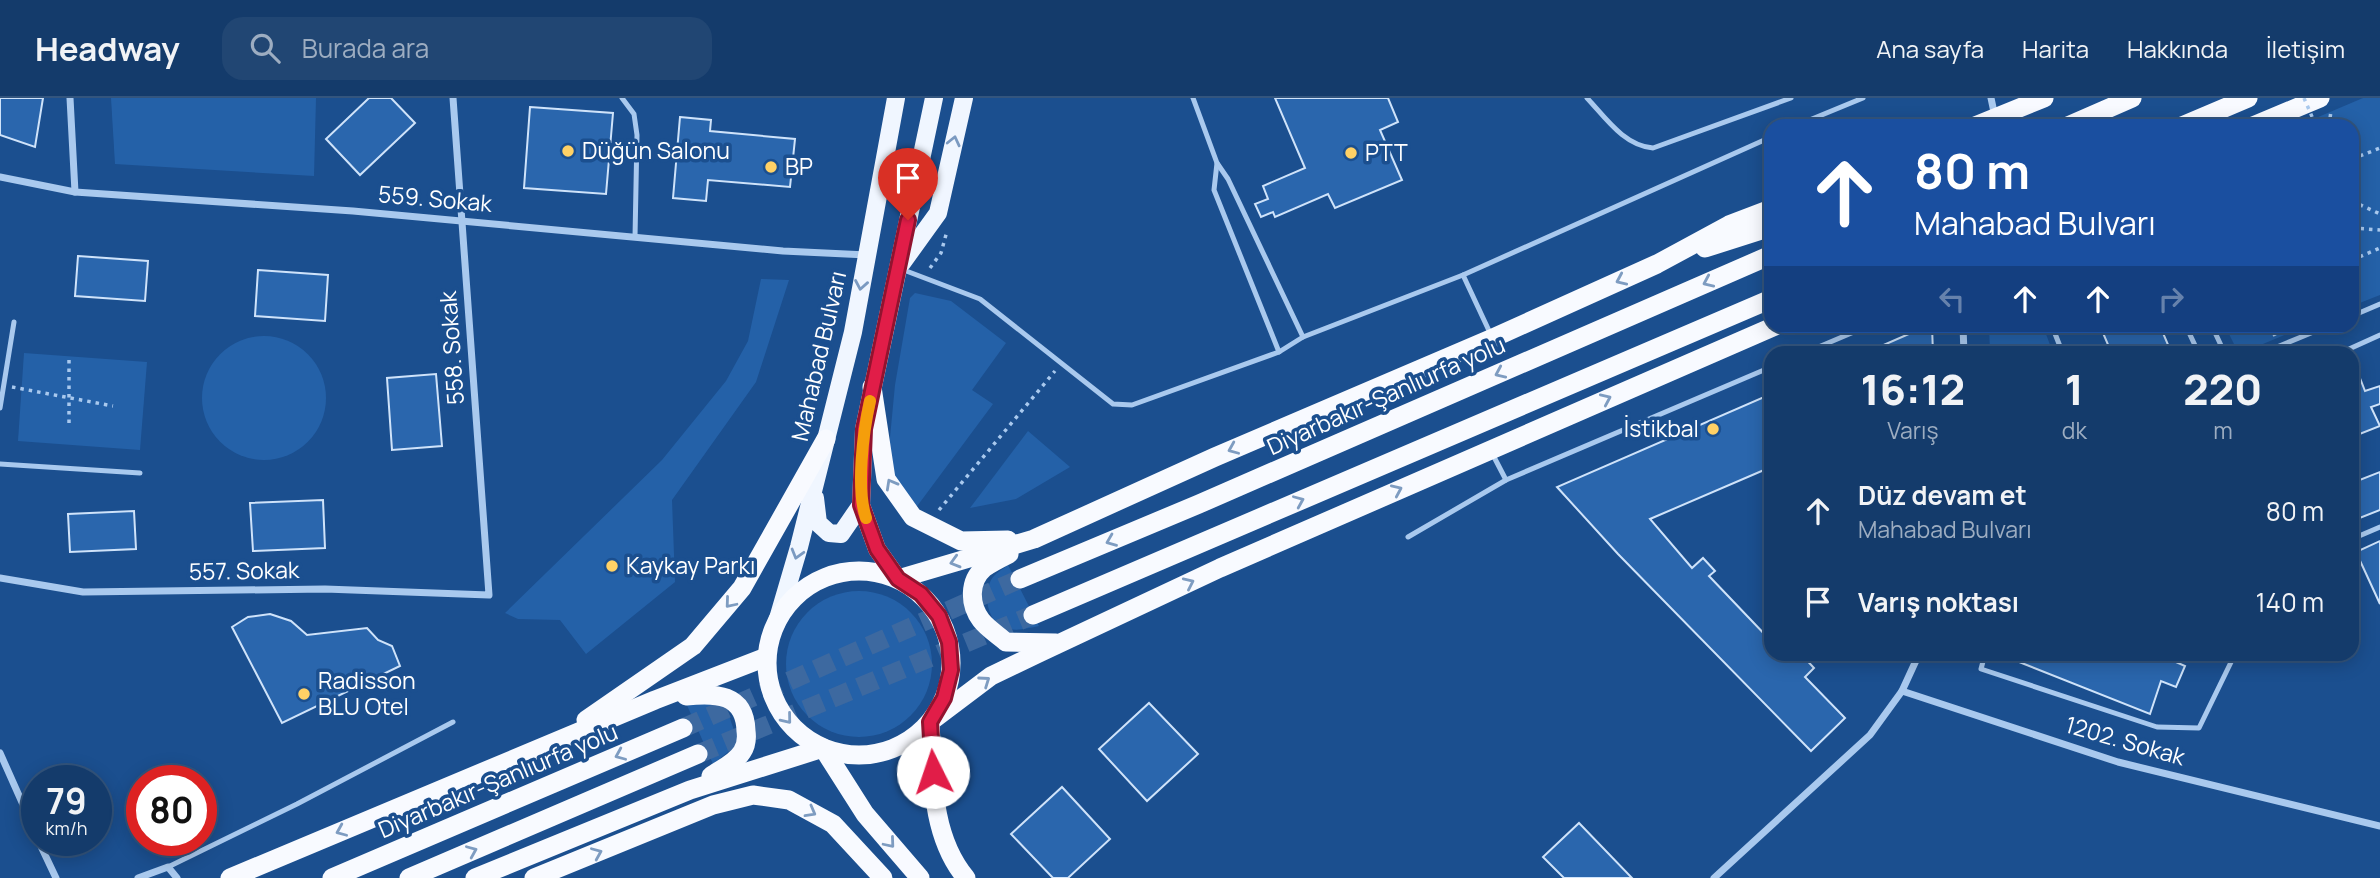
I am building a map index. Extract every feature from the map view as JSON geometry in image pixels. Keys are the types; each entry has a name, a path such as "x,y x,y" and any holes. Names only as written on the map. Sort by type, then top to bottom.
{"highway":[{"path":"1993,108 2043,98"},
{"path":"2084,119 2132,98"},
{"path":"2198,119 2248,98"},
{"path":"2276,119 2326,104"},
{"path":"1061,643 1006,642 981,620 974,604 972,587 975,578 984,568 1034,539 1214,457 1493,338 1657,264 1730,225 1764,211"},
{"path":"1657,264 1764,229"},
{"name":"Diyarbakır-Şanlıurfa yolu","path":"1020,579 1764,258"},
{"path":"1033,615 1764,302"},
{"path":"966,878 959,870 943,835 935,804 930,722 944,698 951,670 949,642 939,616 921,594 898,579 869,571 839,572 811,583 789,602 773,628 766,657 768,679 775,701 786,720 803,736 822,748 851,754 880,752 908,741 930,722 991,676 1220,568 1764,329"},
{"path":"873,387 886,479 913,517 961,541 1034,539"},
{"path":"554,742 693,646 743,588 826,439"},
{"path":"898,579 1034,539"},
{"path":"230,878 655,700 766,657"},
{"path":"655,700 712,693 722,695 738,706 746,718 747,740 742,752 731,764 690,790"},
{"name":"Diyarbakır-Şanlıurfa yolu","path":"332,878 683,728"},
{"path":"475,878 690,790 822,748"},
{"path":"822,748 865,814 920,878"},
{"path":"409,878 698,754"},
{"path":"534,878 713,805 752,795 789,800 833,824 883,878"}],"main road":[{"path":"889,98 892,121"},
{"name":"Mahabad Bulvarı","path":"777,622 814,488 852,332 896,98"},
{"path":"898,579 877,549 861,505 864,429 933,98"},
{"path":"898,268 938,213 964,98"},
{"path":"814,488 818,523 829,533 841,534 861,505"}],"street":[{"path":"70,98 75,192"},
{"name":"558. Sokak","path":"453,98 489,595"},
{"name":"559. Sokak","path":"0,177 75,192 353,211 783,251 867,255"},
{"name":"557. Sokak","path":"0,578 83,592 325,589 489,595"},
{"path":"1714,878 1870,736 1902,691 1916,661"},
{"name":"1202. Sokak","path":"1902,691 2119,762 2380,826"},
{"path":"0,753 21,800"},
{"path":"46,856 56,878"},
{"path":"138,878 168,867 177,878"}],"lane":[{"path":"622,98 634,114 637,135 635,237"},
{"path":"1193,98 1217,163 1228,179 1303,337"},
{"path":"1587,98 1627,139 1640,147 1653,148 1791,98"},
{"path":"1812,119 1863,98"},
{"path":"898,268 980,299 1113,404 1132,405 1279,352 1303,337 1463,275 1764,140"},
{"path":"1217,163 1214,190 1279,352"},
{"path":"1463,275 1493,338"},
{"path":"2359,313 2380,304"},
{"path":"0,408 14,322"},
{"path":"1821,346 1852,333"},
{"path":"2279,346 2311,333"},
{"path":"2356,346 2380,335"},
{"path":"1408,537 1506,480 1764,370"},
{"path":"1491,449 1506,480"},
{"path":"0,464 140,473"},
{"path":"2359,537 2380,527"},
{"path":"1983,661 1981,669 2157,727 2199,728 2232,661"},
{"path":"168,867 297,804 453,722"}],"path":[{"path":"2304,98 2313,119"},
{"path":"2359,156 2380,148"},
{"path":"2359,204 2380,214"},
{"path":"2359,228 2380,230"},
{"path":"2359,257 2380,248"},
{"path":"69,360 69,426"},
{"path":"925,524 1061,363"},
{"path":"4,386 113,406"}],"shaded area":[{"path":"111,98 316,98 314,176 115,164"},
{"path":"2363,98 2380,98 2380,295 2359,303 2359,119 2314,119"},
{"path":"761,279 789,280 756,382 672,500 675,582 586,654 560,620 518,619 505,613 662,460 726,381 748,341"},
{"path":"915,293 951,301 1006,343 972,390 993,404 915,509 893,479 889,448 895,385 910,298"},
{"path":"1989,333 2046,333 2050,346 1990,346"},
{"path":"2228,333 2289,333 2258,346 2235,346"},
{"path":"264,336 288,341 308,354 321,374 326,398 321,422 308,442 288,455 264,460 240,455 220,442 207,422 202,398 207,374 220,354 240,341"},
{"path":"24,353 147,362 140,450 18,441"},
{"path":"1028,431 1070,467 1016,499 970,508"},
{"path":"1008,565 1039,626 1009,629 994,620 988,607 987,593 994,575"},
{"path":"859,591 887,597 911,612 926,636 932,664 926,692 911,716 887,731 859,737 831,731 807,716 792,692 786,664 792,636 807,612 831,597"},
{"path":"710,700 727,710 735,733 728,752 713,764 686,703"}],"building":[{"path":"0,98 43,98 35,147 0,135"},
{"path":"369,98 391,98 415,123 360,175 326,139"},
{"name":"PTT","path":"1275,98 1388,98 1398,122 1380,130 1402,180 1335,208 1328,194 1275,217 1273,212 1261,217 1255,204 1268,199 1263,186 1305,168"},
{"name":"Düğün Salonu","path":"530,107 613,113 606,194 524,188"},
{"path":"680,117 711,120 710,131 795,139 790,187 708,180 706,201 673,198"},
{"path":"78,256 148,261 145,301 75,296"},
{"path":"258,270 328,275 325,321 255,316"},
{"path":"1911,333 1932,333 1933,346 1881,346"},
{"path":"2103,333 2163,333 2169,346 2109,346"},
{"path":"436,374 442,446 392,450 387,378"},
{"path":"2359,376 2365,391 2380,386 2380,404 2371,407 2380,426 2359,434"},
{"path":"1764,397 1764,470 1650,519 1692,568 1703,558 1715,571 1709,576 1764,634 1764,661 1808,661 1814,668 1805,677 1845,718 1811,751 1618,554 1557,487"},
{"path":"2380,472 2380,510 2359,518 2359,480"},
{"path":"323,500 325,548 253,551 250,503"},
{"path":"134,511 136,549 70,552 68,514"},
{"path":"2380,541 2380,604 2359,558 2359,551"},
{"name":"Radisson BLU Otel","path":"270,614 291,621 307,635 367,628 378,640 392,646 400,666 282,723 232,627 248,617"},
{"path":"2017,661 2174,661 2185,666 2176,687 2161,681 2150,714"},
{"path":"1149,703 1198,754 1147,801 1099,749"},
{"path":"1062,787 1110,839 1068,878 1053,878 1011,834"},
{"path":"1579,823 1632,878 1564,878 1543,857"}],"tunnel":[{"path":"683,728 1020,579"},
{"path":"698,754 1033,615"}],"slow traffic":[{"path":"866,518 861,505 864,429 870,401"}],"place":[{"name":"Düğün Salonu","path":"568,151"},
{"name":"PTT","path":"1351,153"},
{"name":"BP","path":"771,167"},
{"name":"İstikbal","path":"1713,429"},
{"name":"Kaykay Parkı","path":"612,566"},
{"name":"Radisson BLU Otel","path":"304,694"}],"route":[{"path":"908,220 864,429 861,505 877,549 898,579 921,594 939,616 949,642 951,670 944,698 930,722 933,772"}]}
